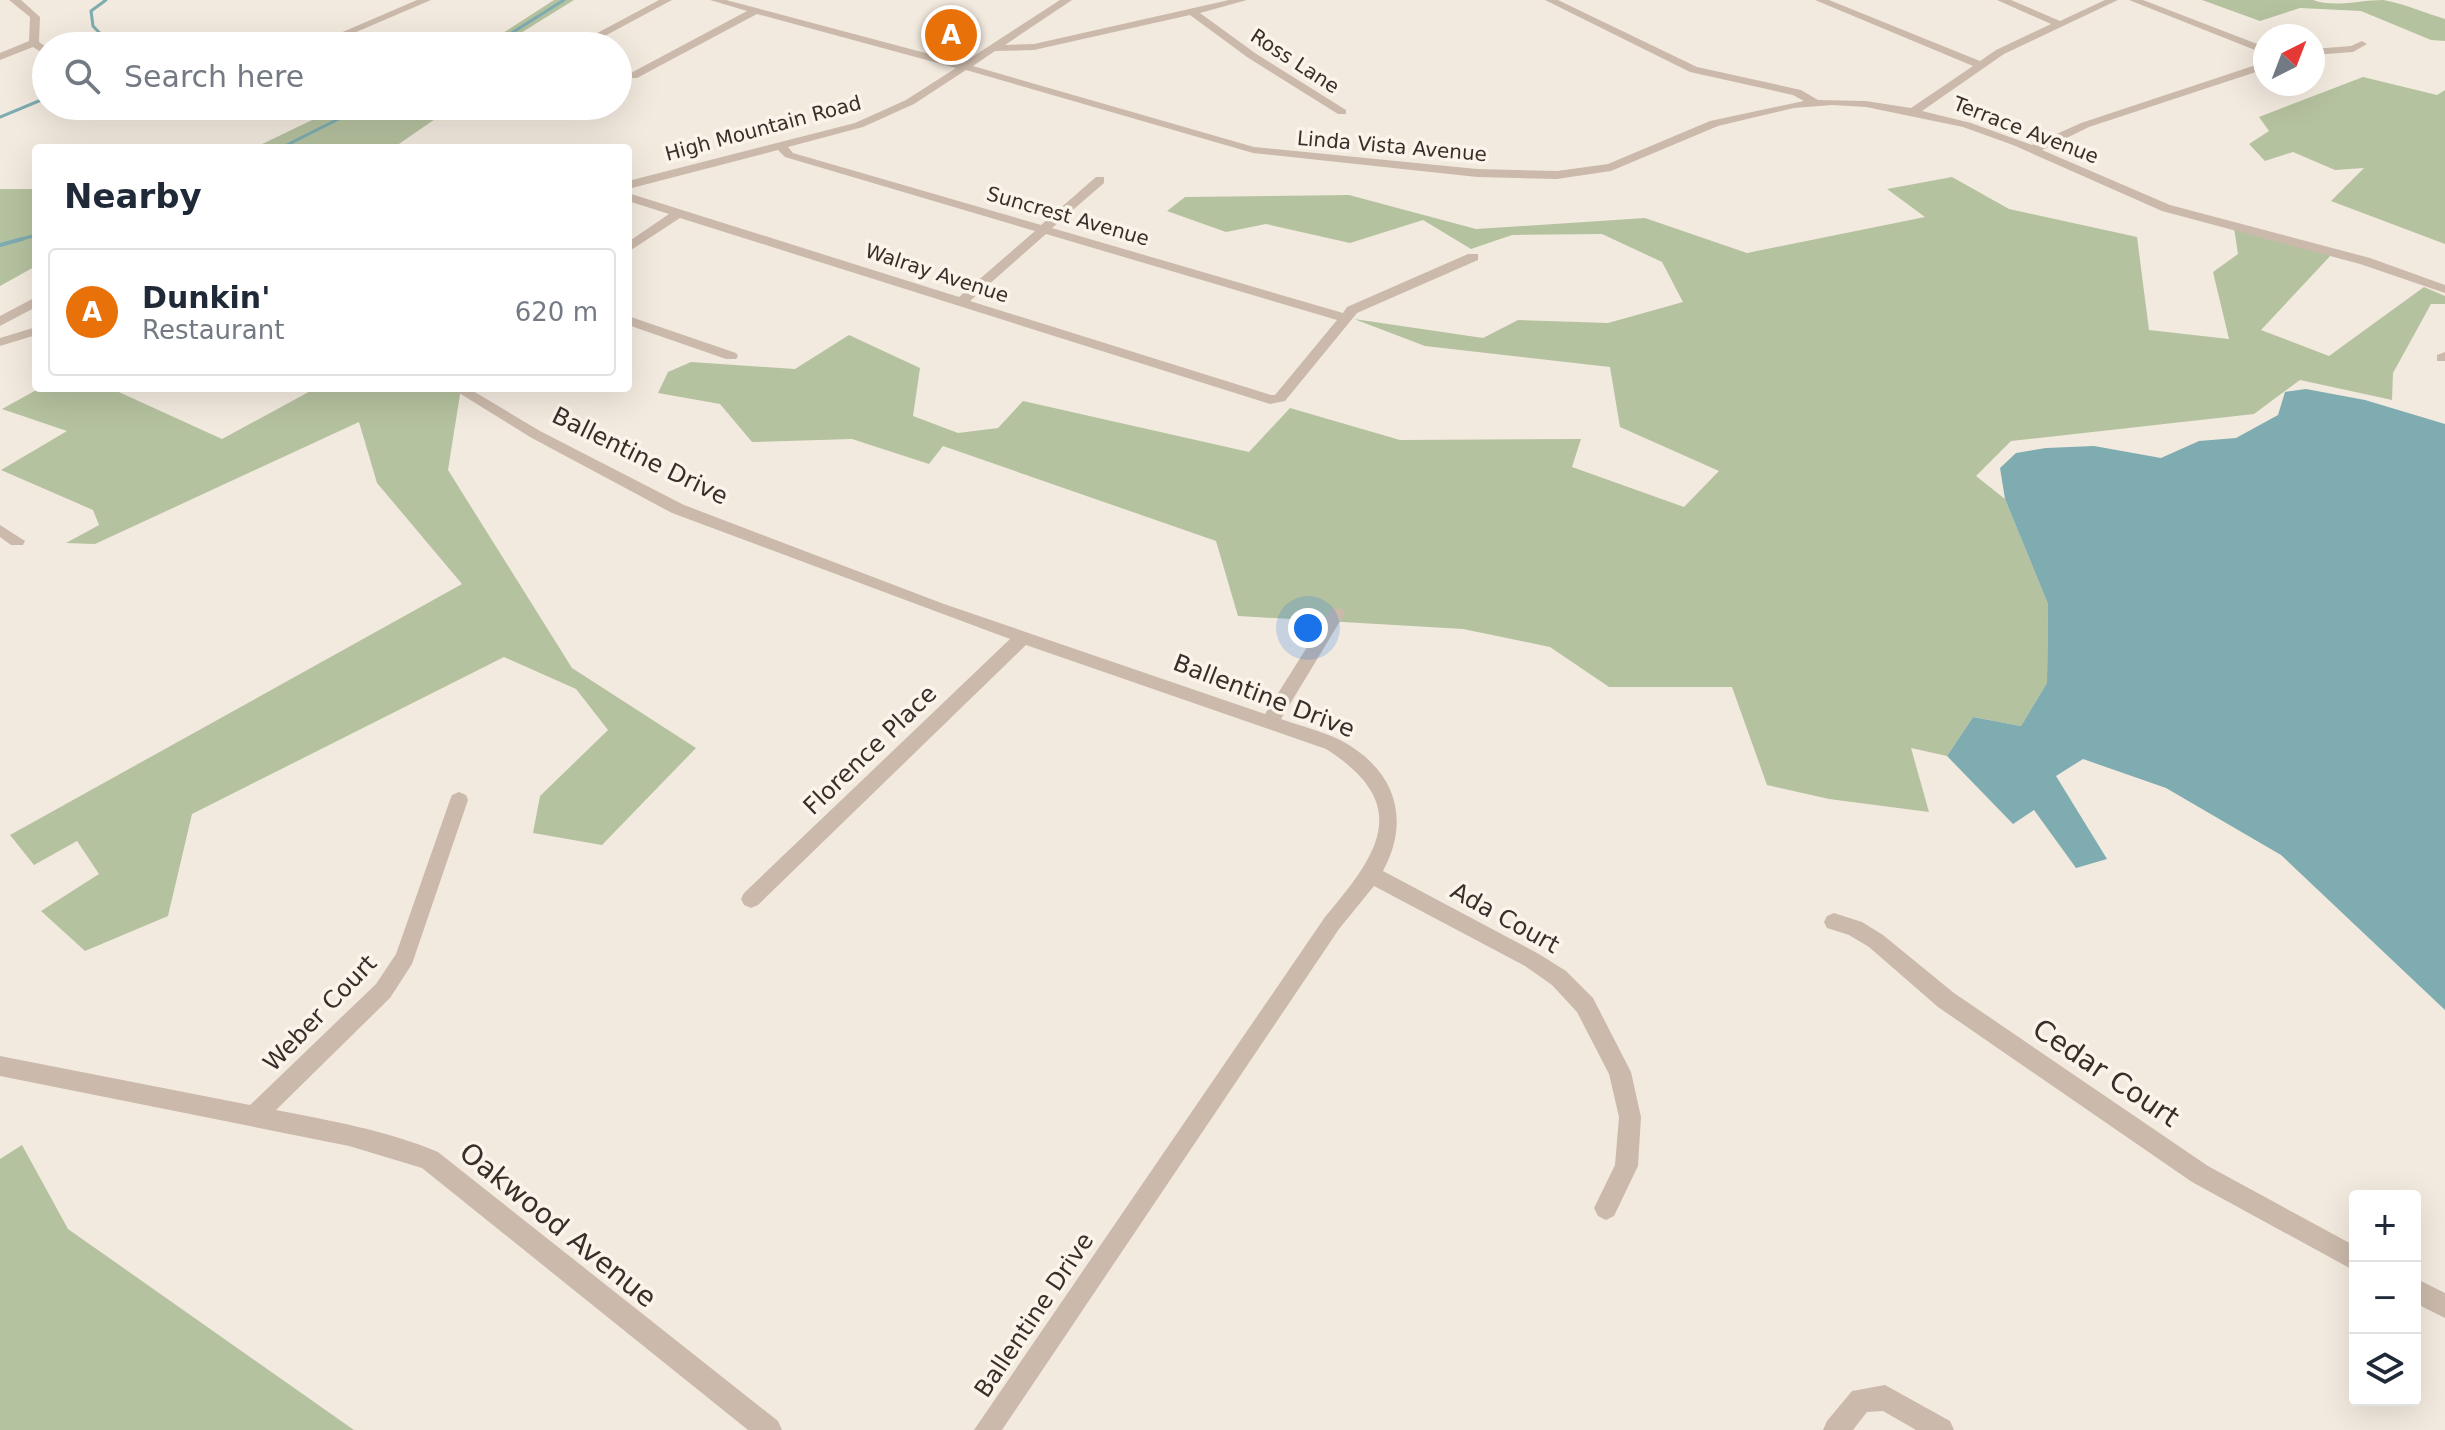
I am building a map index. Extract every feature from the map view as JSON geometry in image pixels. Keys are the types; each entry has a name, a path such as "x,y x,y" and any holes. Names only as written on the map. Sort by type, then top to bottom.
{"street":[{"path":"14,0 31,10 37,18 35,32"},
{"path":"348,32 426,0"},
{"path":"605,32 667,0"},
{"name":"Linda Vista Avenue","path":"715,0 966,67 1253,150 1477,173 1584,173 1618,165 1714,123 1815,103"},
{"name":"High Mountain Road","path":"632,184 842,131 879,117 910,102 1067,0"},
{"path":"995,48 1034,47 1242,0"},
{"name":"Terrace Avenue","path":"1550,0 1694,70 1797,92 1815,103 1866,104 1967,125 2166,208 2365,261 2445,289"},
{"path":"1820,0 1981,65"},
{"path":"2002,0 2059,24"},
{"path":"1913,112 2025,38 2113,0"},
{"path":"2134,0 2253,46"},
{"path":"633,76 755,11"},
{"name":"Ross Lane","path":"1191,11 1251,55 1342,112"},
{"path":"1016,34 1034,42 1067,40"},
{"path":"0,57 32,44"},
{"path":"2325,51 2353,49 2362,44"},
{"path":"2032,150 2085,125 2253,69"},
{"name":"Suncrest Avenue","path":"782,147 789,155 802,159 1346,318"},
{"path":"961,302 1100,180"},
{"name":"Walray Avenue","path":"632,198 1270,400 1280,398 1346,318"},
{"path":"632,245 679,213"},
{"path":"1346,318 1352,310 1473,257"},
{"path":"0,322 32,303"},
{"path":"632,321 731,356"},
{"path":"0,342 32,332"},
{"name":"Ballentine Drive","path":"465,392 535,434 678,509 886,589 1332,744 1360,761 1372,775 1387,809 1389,829 1383,851 1370,874 1332,923 987,1430"},
{"path":"0,530 17,541"},
{"path":"1269,723 1337,613"},
{"name":"Florence Place","path":"751,899 1023,637"},
{"name":"Weber Court","path":"252,1118 383,991 396,974 405,958 459,800"},
{"name":"Ada Court","path":"1370,874 1532,960 1559,978 1585,1005 1620,1072 1630,1117 1626,1166 1606,1208"},
{"name":"Cedar Court","path":"1834,922 1855,928 1876,941 1946,1000 2200,1174 2349,1256"},
{"name":"Oakwood Avenue","path":"0,1066 349,1135 409,1151 443,1167 565,1270 769,1430"},
{"path":"2421,1293 2445,1306"},
{"path":"1836,1430 1861,1400 1885,1398 1941,1430"}],"green space":[{"path":"554,0 574,0 523,32 505,32"},
{"path":"2202,0 2313,0 2338,4 2383,0 2445,19 2445,41 2431,40 2361,11 2300,8 2260,21"},
{"path":"2363,77 2437,95 2445,90 2445,244 2331,201 2364,168 2335,170 2293,152 2265,161 2249,144 2269,131 2259,117 2314,96 2325,96 2325,92"},
{"path":"312,120 434,120 399,144 262,144"},
{"path":"1952,177 2009,209 2137,237 2149,330 2229,339 2213,272 2238,254 2234,228 2333,253 2261,330 2329,356 2424,287 2445,296 2445,304 2431,304 2393,373 2392,400 2300,380 2254,414 2011,441 1976,476 2005,499 2048,604 2047,683 2021,726 1973,717 1947,756 1911,748 1929,812 1829,799 1767,785 1732,687 1609,687 1550,647 1463,629 1238,616 1216,541 943,446 929,464 852,439 752,442 720,404 658,393 668,372 691,362 795,369 849,335 920,368 913,416 958,433 998,428 1023,401 1249,452 1290,408 1400,440 1581,439 1572,467 1684,507 1719,471 1620,427 1610,367 1425,346 1354,319 1483,338 1518,320 1608,323 1683,302 1662,262 1602,234 1512,235 1471,249 1423,220 1350,243 1266,224 1226,232 1167,211 1185,197 1349,195 1476,229 1645,218 1747,253 1925,217 1887,189"},
{"path":"0,189 32,189 32,268 0,286"},
{"path":"33,392 119,392 222,439 309,392 460,392 448,470 572,668 696,748 602,845 533,833 540,796 608,730 576,689 504,657 192,814 168,916 85,951 41,911 99,874 77,841 34,865 10,835 462,584 377,483 359,422 95,544 66,543 99,525 93,510 1,470 67,431 2,409"},
{"path":"22,1145 68,1229 354,1430 0,1430 0,1159"}],"water":[{"path":"2306,389 2365,400 2445,424 2445,1010 2281,855 2166,788 2083,759 2056,776 2107,859 2076,868 2034,810 2013,824 1947,756 1973,717 2021,726 2047,683 2048,604 2005,499 2000,468 2016,453 2046,448 2094,446 2161,458 2199,441 2236,438 2278,415 2285,392"}],"waterway":[{"path":"99,32 93,26 91,11 106,0"},
{"path":"513,32 564,0"},
{"path":"0,117 32,104"},
{"path":"289,144 336,120"},
{"path":"22,239 32,236"},
{"path":"0,245 22,239"},
{"path":"15,241 22,239"}],"place":[{"name":"Dunkin'","path":"951,35"}]}
